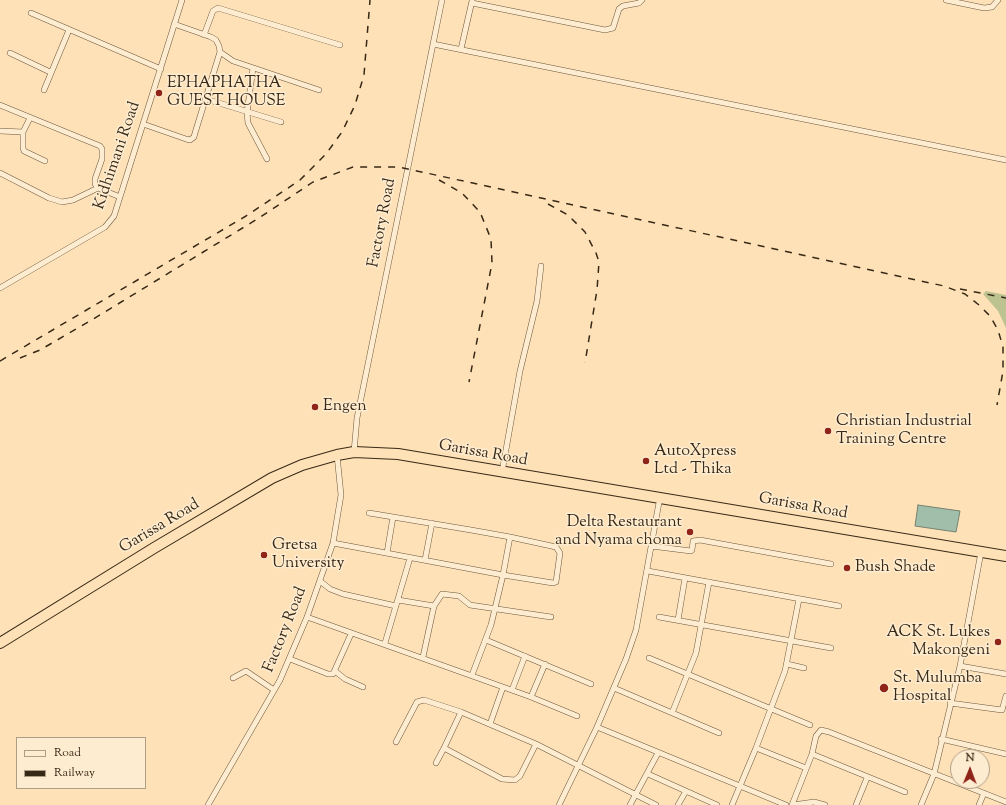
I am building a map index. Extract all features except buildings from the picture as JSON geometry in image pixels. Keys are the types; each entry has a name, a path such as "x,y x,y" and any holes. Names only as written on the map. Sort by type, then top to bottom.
{"highway":[{"name":"Garissa Road","path":"0,643 154,548 272,478 302,465 337,455 354,452 398,454 1006,556"}],"street":[{"name":"Kidhimani Road","path":"0,288 105,227 114,216 182,0"},
{"name":"Factory Road","path":"354,452 356,418 442,0"},
{"path":"461,49 472,1 605,30 613,28 619,9 623,6 639,3 642,0"},
{"path":"946,0 984,8 992,7 998,0"},
{"path":"204,35 213,11 218,8 340,44"},
{"path":"31,13 161,69"},
{"path":"143,124 190,140 194,137 206,100 220,52 216,40 174,24"},
{"path":"44,90 50,72 69,30"},
{"path":"433,44 1006,160"},
{"path":"220,52 233,61 319,90"},
{"path":"10,53 50,72"},
{"path":"253,68 247,113 248,123 267,159"},
{"path":"206,100 281,122"},
{"path":"0,105 101,148 102,159 95,179 95,184 98,188 120,197"},
{"path":"30,118 23,132 22,145 24,151 46,161"},
{"path":"0,131 23,132"},
{"path":"0,173 49,198 62,202 73,200 98,188"},
{"path":"502,472 520,371 537,301 541,266"},
{"name":"Factory Road","path":"208,805 274,690 290,659 307,617 333,543 341,495 337,455"},
{"path":"559,805 597,727 614,688 636,630 660,497"},
{"path":"333,543 503,575 553,583 558,579 559,549 510,538 369,513"},
{"path":"387,554 393,517"},
{"path":"426,560 432,524"},
{"path":"472,675 486,640 496,608 510,538"},
{"path":"651,546 690,551 692,550 693,541 700,540 832,564"},
{"path":"920,805 934,774 941,739 960,666 981,552"},
{"path":"385,643 410,558"},
{"path":"648,570 839,606"},
{"path":"678,620 685,578"},
{"path":"320,581 330,589 343,594 396,606"},
{"path":"672,713 696,653 709,582"},
{"path":"423,657 434,606 440,595 446,593 462,597 470,606 496,608 551,617"},
{"path":"732,805 756,748 787,664 799,599"},
{"path":"398,600 434,606"},
{"path":"307,617 351,634 385,643 531,697 577,716"},
{"path":"659,617 830,648"},
{"path":"335,672 351,634"},
{"path":"486,640 591,684"},
{"path":"512,690 525,656"},
{"path":"650,658 810,725"},
{"path":"290,659 328,674 335,672"},
{"path":"531,697 545,664"},
{"path":"787,664 804,668"},
{"path":"960,666 1006,674"},
{"path":"233,678 243,670 248,671 274,690"},
{"path":"335,672 345,679 363,687"},
{"path":"490,724 503,687"},
{"path":"614,688 720,733"},
{"path":"950,703 1004,710 1006,696"},
{"path":"396,742 420,700 424,700 461,712 536,744 656,805"},
{"path":"436,763 461,712"},
{"path":"597,727 786,805"},
{"path":"825,805 814,802 792,805 812,754 816,736 823,730 984,792 1006,802"},
{"path":"941,739 1006,754"},
{"path":"444,748 502,779 509,781 515,780 520,776 536,744"},
{"path":"756,748 806,768"},
{"path":"630,805 658,753"},
{"path":"812,754 904,792"},
{"path":"648,774 717,805"},
{"path":"856,805 867,778"},
{"path":"678,805 686,790"},
{"path":"979,805 984,792"}],"green space":[{"path":"986,291 1006,295 1006,328 998,311 983,294"}],"shaded area":[{"path":"918,505 960,511 956,532 915,526"}],"railway":[{"path":"0,361 246,216 300,180 326,154 342,132 355,105 364,75 370,0"},
{"path":"20,358 40,350 90,321 259,218 313,182 353,167 399,167 944,286 965,294 990,316 998,330 1003,347 1003,371 997,405"},
{"path":"439,180 462,193 480,212 491,239 492,263 469,382"},
{"path":"548,204 568,215 585,232 599,262 597,290 585,363"},
{"path":"960,289 1006,298"}],"place":[{"name":"EPHAPHATHA GUEST HOUSE","path":"159,93"},
{"name":"Engen","path":"315,407"},
{"name":"Christian Industrial Training Centre","path":"828,431"},
{"name":"AutoXpress Ltd - Thika","path":"646,461"},
{"name":"Delta Restaurant and Nyama choma","path":"690,532"},
{"name":"Gretsa University","path":"264,555"},
{"name":"Bush Shade","path":"847,568"},
{"name":"ACK St. Lukes Makongeni","path":"998,642"},
{"name":"St. Mulumba Hospital","path":"884,688"}]}
